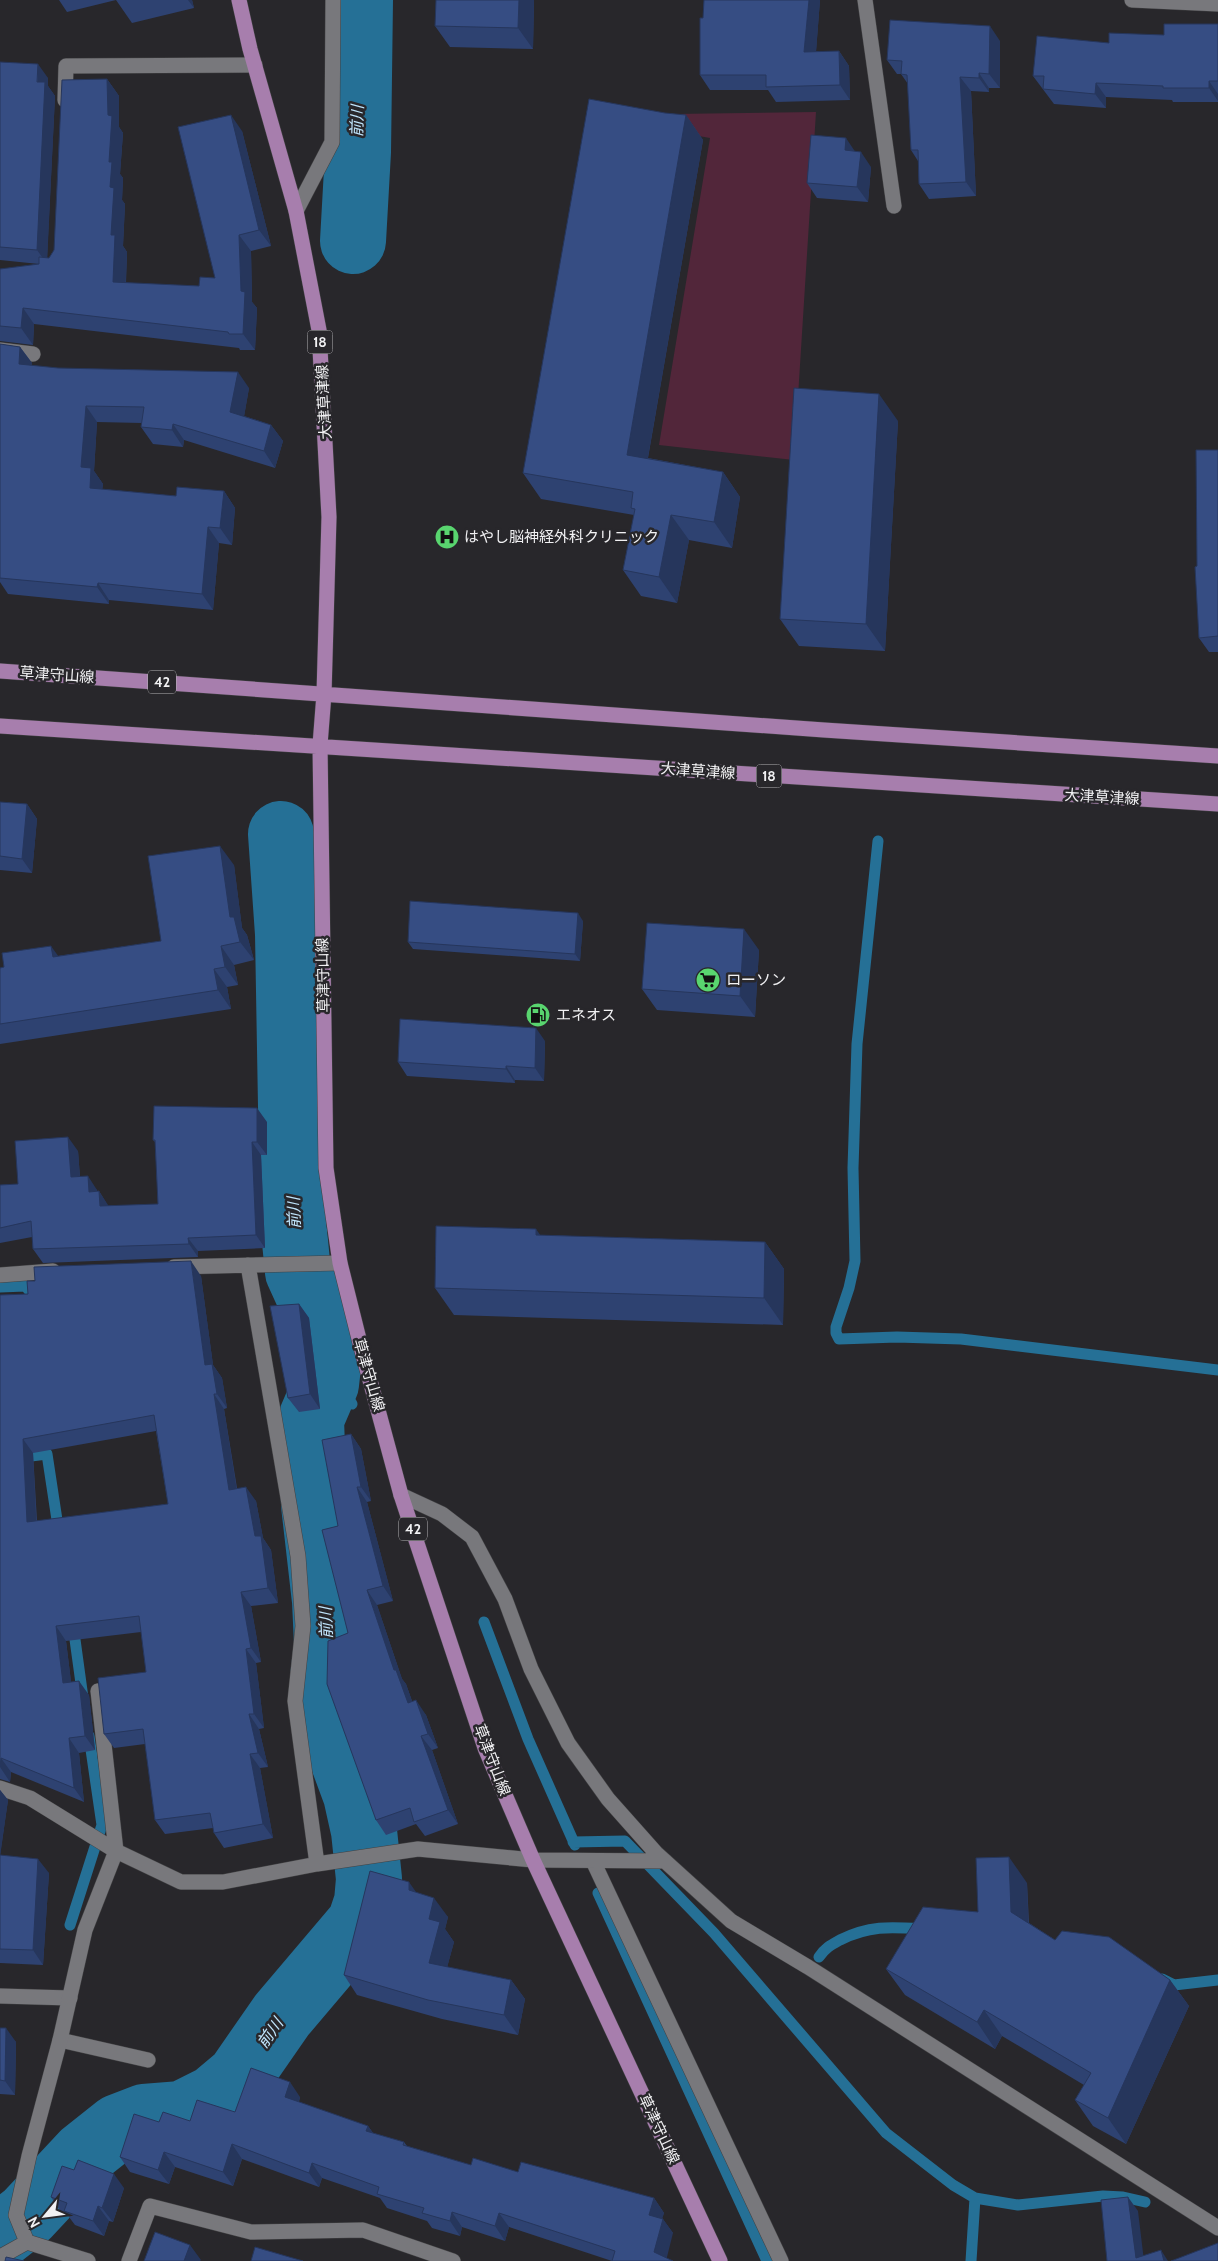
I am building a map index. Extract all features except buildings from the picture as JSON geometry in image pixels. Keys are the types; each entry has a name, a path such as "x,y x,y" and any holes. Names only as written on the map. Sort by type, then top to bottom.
{"main road":[{"name":"大津草津線","path":"239,0 255,65 296,211 319,330 325,410 329,517 324,694 320,745 1218,804"},
{"name":"草津守山線","path":"0,671 324,694"},
{"path":"324,694 1218,756"},
{"path":"0,726 320,745"},
{"name":"草津守山線","path":"320,745 326,1168 340,1263 401,1496 485,1748 533,1860 720,2261"}],"street":[{"path":"296,211 332,142 333,0"},
{"path":"865,0 894,206"},
{"path":"1132,0 1218,2"},
{"path":"64,113 66,66 255,65"},
{"path":"0,350 33,354"},
{"path":"158,1267 340,1263"},
{"path":"248,1265 298,1556 303,1626 295,1701 318,1864"},
{"path":"0,1275 68,1270"},
{"path":"401,1496 442,1514 472,1537 505,1600 531,1669 568,1743 608,1798 665,1861 731,1921 816,1972 1218,2228"},
{"path":"27,2242 16,2215 86,1930 116,1851 98,1691"},
{"path":"0,1788 30,1798 116,1851 181,1882 223,1882 318,1864 418,1850 533,1860 665,1861"},
{"path":"594,1861 781,2261"},
{"path":"0,1996 70,1998"},
{"path":"60,2040 148,2060"},
{"path":"129,2261 150,2206 251,2232 363,2230 453,2261"},
{"path":"0,2257 27,2242 88,2261"}],"shaded area":[{"path":"598,104 673,114 816,112 794,460 659,445 710,138 597,118"}],"waterway":[{"name":"前川","path":"353,241 358,152 360,0"},
{"name":"前川","path":"0,2236 27,2215 84,2154 118,2127 144,2117 182,2114 214,2098 239,2077 282,2015 360,1923 367,1902 369,1879 364,1831 356,1795 326,1714 323,1677 327,1644 325,1601 314,1505 311,1419 326,1384 328,1366 322,1325 298,1272 293,1221 288,934 281,834"},
{"path":"878,841 857,1044 853,1168 855,1261 849,1288 836,1327 839,1339 897,1337 961,1339 1218,1370"},
{"path":"0,1287 25,1286 30,1291 30,1302"},
{"path":"328,1366 352,1404"},
{"path":"30,1443 31,1456 47,1454 59,1533"},
{"path":"484,1622 528,1739 575,1845"},
{"path":"73,1625 83,1698"},
{"path":"70,1925 102,1825 89,1736"},
{"path":"573,1842 625,1841 714,1933 886,2133 953,2185 975,2198 1018,2205 1103,2196 1123,2197 1145,2202"},
{"path":"598,1893 767,2261"},
{"path":"819,1957 826,1949 840,1940 871,1929 924,1929"},
{"path":"1162,1979 1174,1985 1218,1980"},
{"path":"971,2261 975,2198"}],"place":[{"name":"はやし脳神経外科クリニック","path":"447,537"},
{"name":"ローソン","path":"708,980"},
{"name":"エネオス","path":"538,1015"}]}
